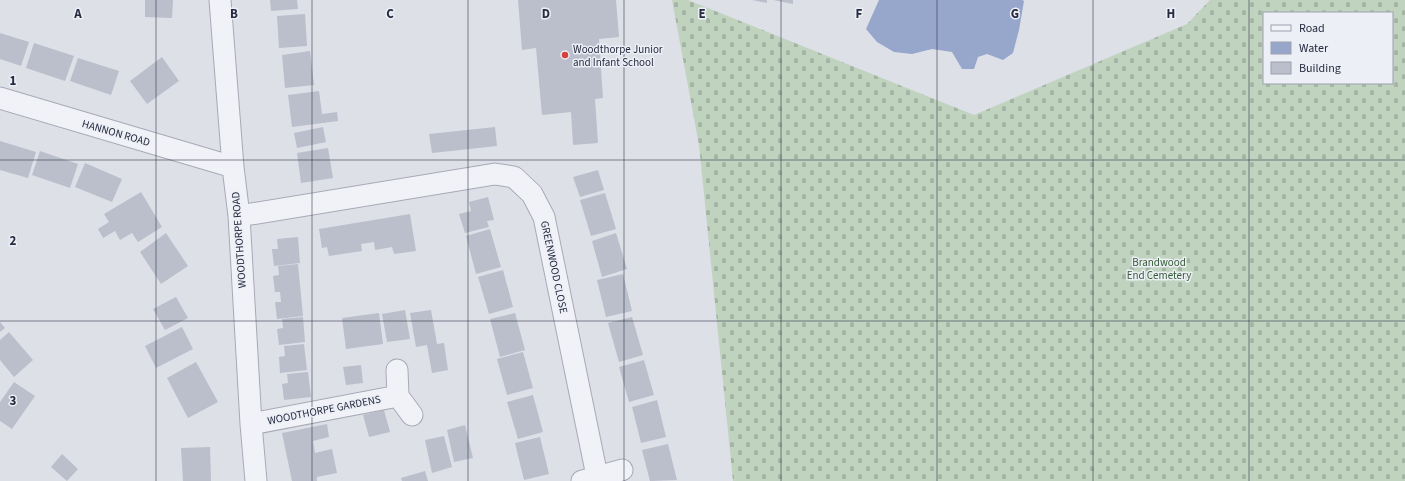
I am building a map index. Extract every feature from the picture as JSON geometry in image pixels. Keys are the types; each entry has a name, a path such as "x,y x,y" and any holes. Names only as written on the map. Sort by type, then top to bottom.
{"street":[{"name":"WOODTHORPE ROAD","path":"220,0 233,167 239,216 250,424 256,481"},
{"name":"HANNON ROAD","path":"0,98 233,167"},
{"name":"GREENWOOD CLOSE","path":"239,216 495,174 514,177 532,194 544,217 590,478 622,470"},
{"path":"397,370 398,396 412,415"},
{"name":"WOODTHORPE GARDENS","path":"250,424 398,396"}],"green space":[{"name":"Brandwood End Cemetery","path":"672,0 688,0 974,115 1187,24 1210,0 1405,0 1405,481 733,481 699,145"}],"water":[{"path":"879,0 1024,1 1013,53 1003,60 987,54 978,57 974,69 962,69 952,52 932,49 912,54 894,52 877,42 866,29"}],"building":[{"path":"145,0 173,0 172,18 145,17"},
{"path":"270,0 297,0 298,9 271,11"},
{"path":"518,0 616,0 619,37 599,39 603,98 595,99 598,143 573,145 571,112 542,115 536,48 522,50"},
{"path":"752,0 767,0 767,3"},
{"path":"773,0 793,0 793,4"},
{"path":"305,14 307,46 279,48 277,16"},
{"path":"0,33 29,42 21,66 0,59"},
{"path":"34,43 74,56 65,81 26,68"},
{"path":"310,51 314,85 285,88 282,55"},
{"path":"162,57 179,81 147,104 130,81"},
{"path":"78,58 119,71 111,95 70,81"},
{"path":"319,91 322,114 337,112 338,121 292,127 288,95"},
{"path":"323,127 326,142 297,148 294,133"},
{"path":"495,127 497,146 432,153 429,134"},
{"path":"0,141 36,152 28,178 0,170"},
{"path":"328,148 333,178 301,183 297,153"},
{"path":"40,151 78,164 70,188 32,175"},
{"path":"85,163 122,179 112,202 75,187"},
{"path":"598,170 604,190 580,197 573,177"},
{"path":"141,192 162,227 138,242 132,233 120,240 115,231 103,238 98,229 109,222 104,214"},
{"path":"605,193 616,229 591,236 580,200"},
{"path":"488,197 494,220 487,221 489,227 465,233 459,214 471,211 469,202"},
{"path":"410,214 416,251 394,254 392,247 375,250 374,242 361,244 362,251 329,256 327,247 322,248 319,229"},
{"path":"490,229 501,267 476,274 466,236"},
{"path":"166,233 188,266 161,284 140,252"},
{"path":"616,233 627,269 602,277 592,241"},
{"path":"298,237 300,263 274,266 272,249 278,249 277,239"},
{"path":"298,264 303,316 277,319 275,302 281,302 280,292 275,292 273,276 279,275 278,266"},
{"path":"503,270 513,307 489,314 478,277"},
{"path":"623,274 632,311 606,317 597,280"},
{"path":"176,297 188,318 165,330 153,309"},
{"path":"405,310 410,339 387,342 382,314"},
{"path":"431,310 437,344 444,343 448,370 432,373 427,345 416,347 410,313"},
{"path":"379,313 383,344 346,349 342,318"},
{"path":"515,313 525,350 500,357 490,319"},
{"path":"303,317 305,342 279,345 277,329 283,328 282,319"},
{"path":"632,317 643,355 619,362 608,323"},
{"path":"0,322 5,328 0,332"},
{"path":"182,327 193,349 156,368 145,346"},
{"path":"9,332 33,360 14,377 0,360 0,340"},
{"path":"304,344 307,370 280,373 279,357 285,356 284,346"},
{"path":"523,352 533,388 507,395 497,359"},
{"path":"644,360 654,395 629,402 619,367"},
{"path":"196,362 218,402 188,418 167,378"},
{"path":"361,365 363,383 346,385 343,367"},
{"path":"308,372 311,397 284,400 282,384 288,383 287,374"},
{"path":"14,382 35,396 12,429 0,421 0,402"},
{"path":"533,395 543,432 518,439 507,402"},
{"path":"657,400 666,437 641,443 632,407"},
{"path":"384,410 390,432 369,437 363,415"},
{"path":"327,424 329,437 313,441 315,453 332,449 337,473 317,477 317,481 292,481 282,433"},
{"path":"465,425 473,458 454,462 447,430"},
{"path":"444,436 452,467 432,473 425,440"},
{"path":"540,437 549,474 524,480 515,443"},
{"path":"668,444 677,480 650,481 642,450"},
{"path":"210,447 211,481 183,481 181,448"},
{"path":"62,454 78,469 67,481 51,467"},
{"path":"425,471 428,481 402,481 401,478"}],"place":[{"name":"Woodthorpe Junior and Infant School","path":"565,55"}]}
